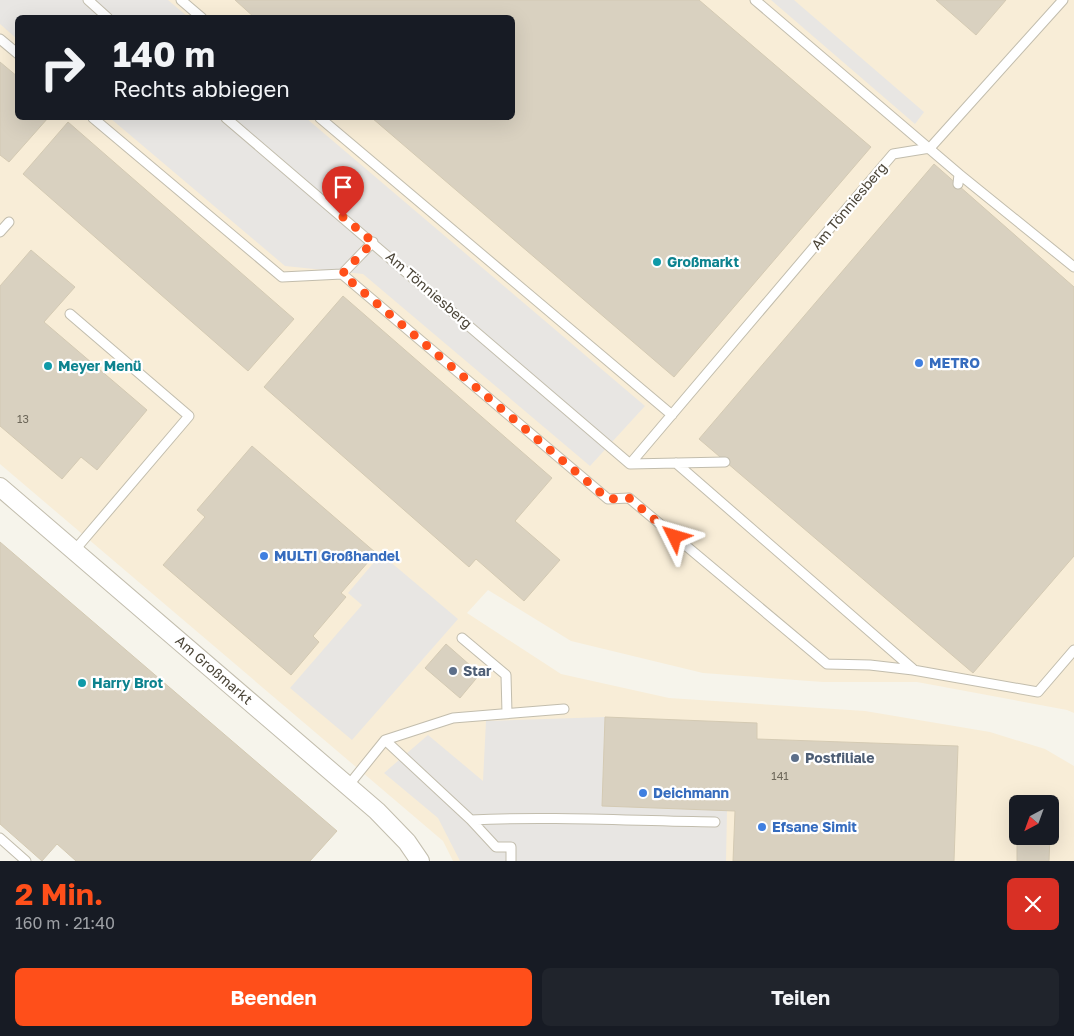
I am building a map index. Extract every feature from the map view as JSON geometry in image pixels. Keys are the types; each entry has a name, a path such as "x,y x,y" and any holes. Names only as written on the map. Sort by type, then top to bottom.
{"street":[{"name":"Am Großmarkt","path":"0,487 348,786 389,823 407,842 420,861"}],"lane":[{"path":"88,0 105,15"},
{"path":"181,0 198,15"},
{"path":"755,0 959,174 1074,267"},
{"path":"930,148 1063,0"},
{"path":"0,39 15,52"},
{"path":"95,120 282,277 342,274 373,242"},
{"name":"Am Tönniesberg","path":"228,120 630,464 893,154 930,148"},
{"path":"322,120 672,415"},
{"path":"958,184 959,174"},
{"path":"0,232 9,222"},
{"path":"342,274 608,499 629,498 826,664 870,665 913,670 1038,692 1074,650"},
{"path":"70,314 189,416 74,551"},
{"path":"630,464 725,462"},
{"path":"676,463 913,670"},
{"path":"462,638 506,675 507,712"},
{"path":"348,786 385,740 454,718 507,712 564,709"},
{"path":"385,740 471,820 496,847 511,847 511,861"},
{"path":"471,820 563,818 614,821 714,822"},
{"path":"0,838 26,861"}],"shaded area":[{"path":"0,0 1074,0 1074,713 1067,710 917,682 823,682 703,673 571,641 488,590 467,613 561,674 669,698 865,711 990,732 1045,749 1074,766 1074,861 453,861 443,841 0,464"},
{"path":"0,0 168,0 186,15 15,15 15,37 0,24"},
{"path":"771,0 794,0 924,112 915,124"},
{"path":"112,120 308,120 645,406 590,466 363,274 285,266"},
{"path":"381,554 458,619 352,740 290,688 362,605 348,593"},
{"path":"605,717 727,810 726,861 460,861 438,818 384,773 428,735 483,781 486,721"}],"building":[{"name":"Großmarkt","path":"235,0 699,0 871,147 674,377 374,120 515,120 515,15 252,15"},
{"path":"936,0 1006,0 976,35"},
{"path":"0,62 15,74 15,120 46,120 9,162 0,155"},
{"path":"68,122 294,319 248,371 23,174"},
{"name":"METRO","path":"934,164 1074,287 1074,556 973,673 699,439"},
{"name":"Meyer Menü","path":"31,250 75,287 44,322 147,410 97,470 81,457 62,479 0,426 0,286"},
{"path":"343,296 552,478 515,521 560,560 524,601 476,559 469,567 264,387"},
{"path":"252,446 376,553 341,593 346,597 313,636 319,642 291,675 163,565 205,517 197,510"},
{"name":"Harry Brot","path":"0,542 337,831 310,861 76,861 57,844 42,861 0,824"},
{"name":"Star","path":"446,644 480,674 460,698 425,668"},
{"path":"605,717 757,723 757,739 958,746 954,861 733,861 735,811 602,806"},
{"path":"1017,845 1050,845 1049,861 1017,861"}],"place":[{"name":"Großmarkt","path":"657,262"},
{"name":"METRO","path":"919,363"},
{"name":"Meyer Menü","path":"48,366"},
{"name":"MULTI Großhandel","path":"264,556"},
{"name":"Star","path":"453,671"},
{"name":"Harry Brot","path":"82,683"},
{"name":"Postfiliale","path":"795,758"},
{"name":"Deichmann","path":"643,793"},
{"name":"Efsane Simit","path":"762,827"}],"route":[{"path":"343,217 373,242 342,274 608,499 629,498 675,537"}]}
